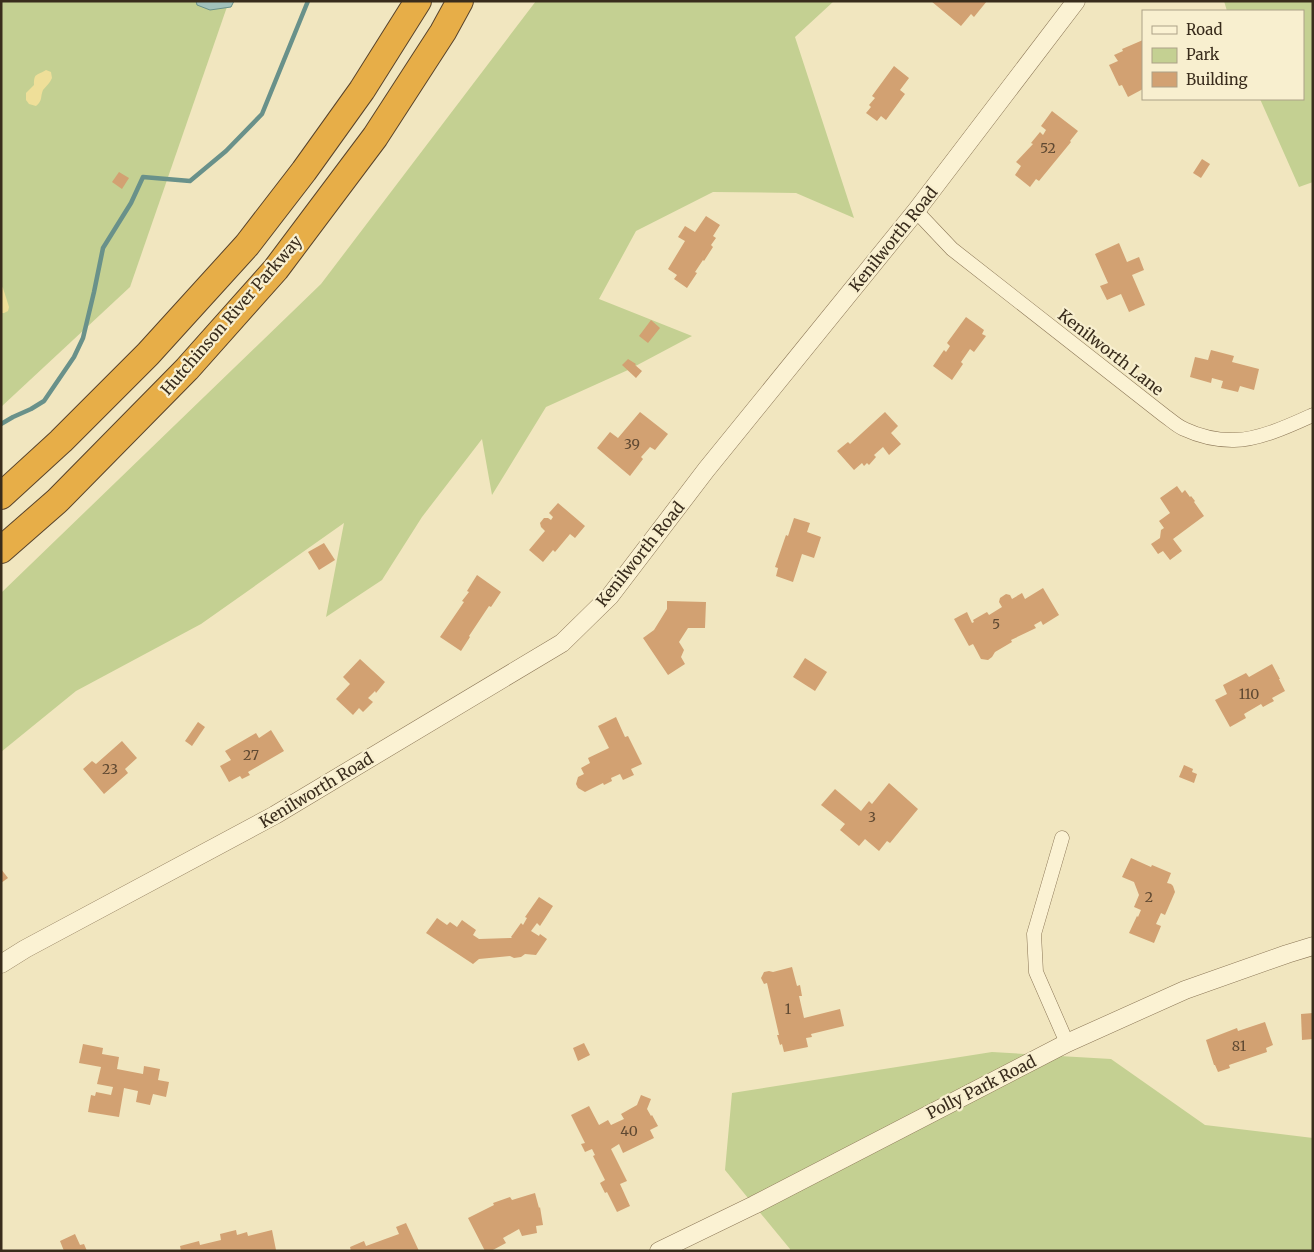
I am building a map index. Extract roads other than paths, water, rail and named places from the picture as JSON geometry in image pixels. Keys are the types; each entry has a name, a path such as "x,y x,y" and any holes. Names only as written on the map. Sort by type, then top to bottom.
{"highway":[{"name":"Hutchinson River Parkway","path":"1,496 61,441 148,354 247,245 362,90 418,1"},
{"name":"Hutchinson River Parkway","path":"1,550 57,501 180,376 276,268 375,137 443,32 460,1"}],"street":[{"name":"Kenilworth Road","path":"1,964 25,949 276,815 562,643 610,596 709,466 916,212 1076,1"},
{"name":"Kenilworth Lane","path":"916,212 952,249 1183,429 1213,438 1234,441 1262,435 1313,415"},
{"path":"1062,838 1034,934 1036,972 1067,1043"},
{"name":"Polly Park Road","path":"659,1251 754,1205 1067,1043 1185,990 1313,946"}],"water":[{"path":"196,1 234,1 231,7 210,10 197,5"}],"waterway":[{"path":"1,424 44,401 74,357 83,338 103,248 131,203 143,177 190,181 226,151 262,114 308,1"}]}
